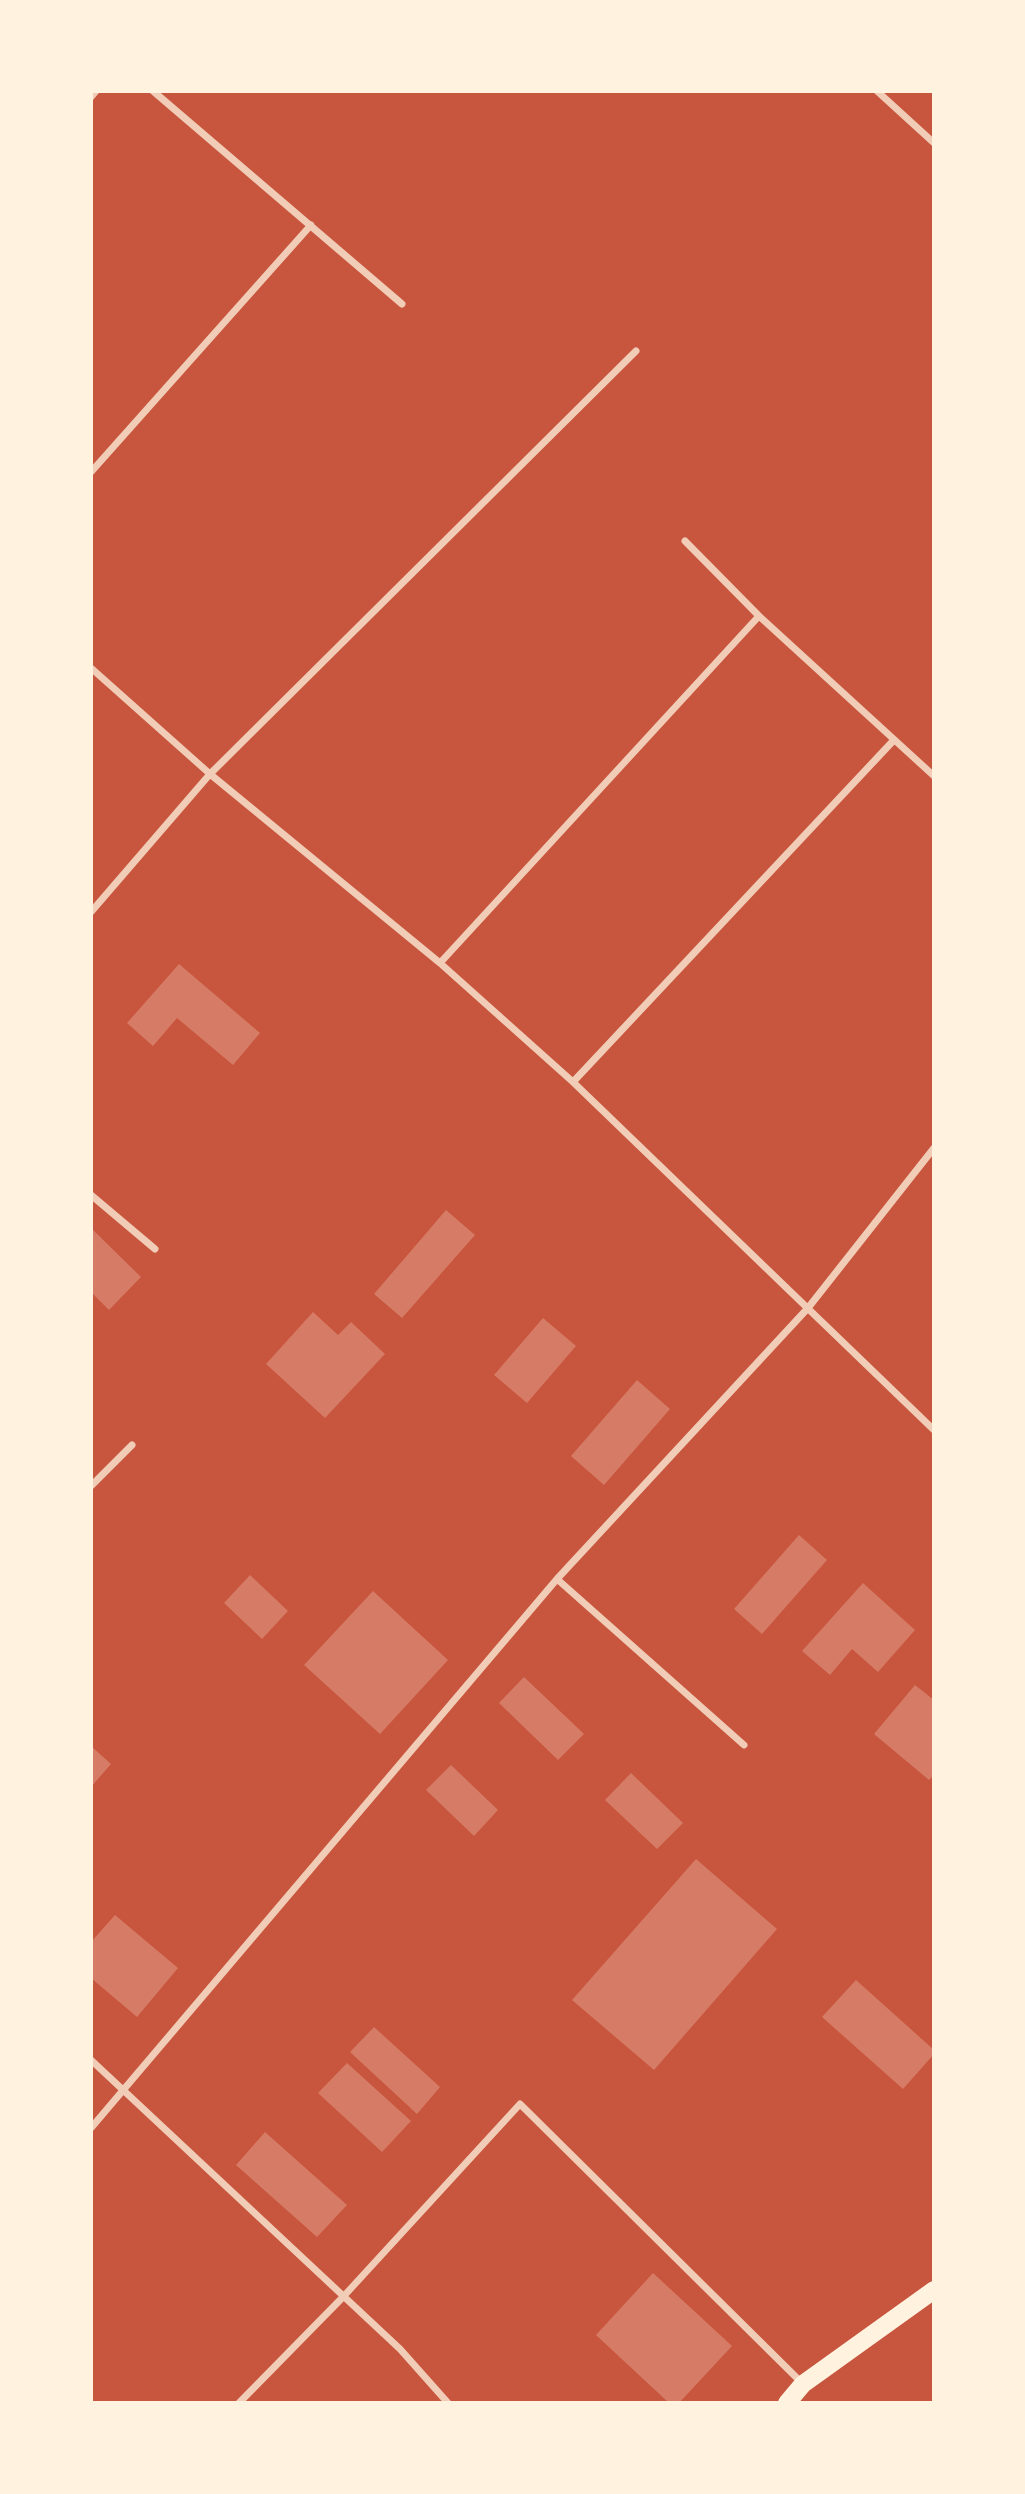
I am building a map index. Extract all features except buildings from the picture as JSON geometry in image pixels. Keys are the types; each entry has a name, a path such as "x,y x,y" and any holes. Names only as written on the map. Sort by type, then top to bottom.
{"main road":[{"path":"787,2403 803,2384 934,2290"}],"street":[{"path":"91,97 96,91"},
{"path":"152,91 402,304"},
{"path":"877,91 934,143"},
{"path":"91,472 311,225"},
{"path":"91,912 211,774 636,351"},
{"path":"685,541 759,616 934,776"},
{"path":"440,963 759,616"},
{"path":"91,668 211,774 440,963 573,1082 934,1430"},
{"path":"573,1082 893,741"},
{"path":"91,2127 557,1579 808,1308 934,1147"},
{"path":"91,1195 155,1249"},
{"path":"91,1486 132,1445"},
{"path":"557,1579 744,1745"},
{"path":"91,2060 400,2350 449,2403"},
{"path":"239,2403 343,2297 520,2104 803,2384"}]}
